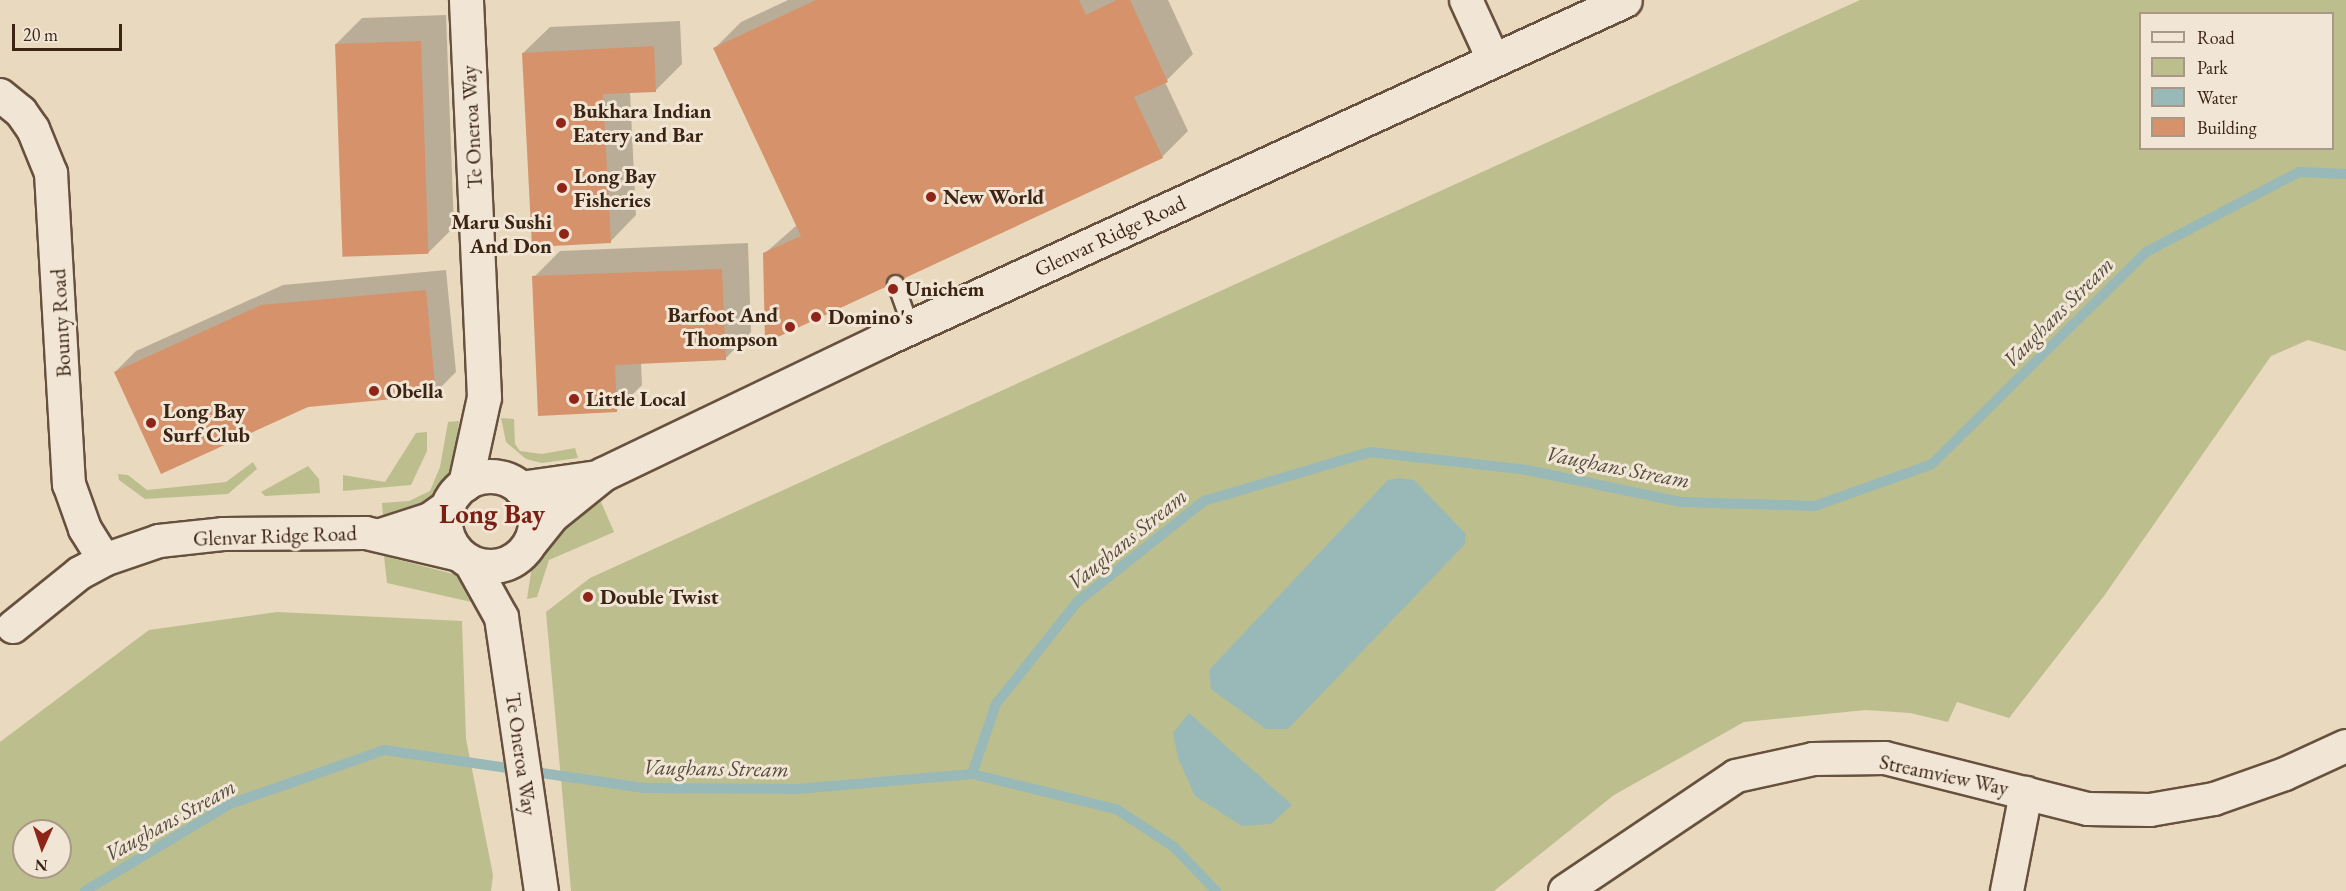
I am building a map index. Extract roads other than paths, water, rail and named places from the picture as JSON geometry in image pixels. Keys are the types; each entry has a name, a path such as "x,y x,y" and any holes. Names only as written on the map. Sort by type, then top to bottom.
{"street":[{"name":"Te Oneroa Way","path":"466,0 484,398 515,485 534,513 501,617"},
{"path":"1466,0 1493,59"},
{"name":"Glenvar Ridge Road","path":"522,551 551,516 597,477 911,328 1625,0"},
{"name":"Bounty Road","path":"0,95 21,112 33,129 51,173 69,484 85,529 104,560"},
{"name":"Te Oneroa Way","path":"484,398 446,533 501,617 541,891"},
{"path":"456,495 487,476 515,485"},
{"name":"Glenvar Ridge Road","path":"515,485 597,477"},
{"name":"Glenvar Ridge Road","path":"381,535 430,519 456,495"},
{"name":"Glenvar Ridge Road","path":"4,634 80,573 104,560 159,542 223,534 381,535 465,559"},
{"path":"465,559 485,567 522,551"},
{"name":"Streamview Way","path":"1565,891 1736,776 1813,759 1885,758 2088,808 2151,810 2214,799 2346,746"},
{"path":"2007,891 2026,793"}],"lane":[{"path":"895,283 911,328"}],"water":[{"path":"1399,478 1414,480 1466,534 1465,544 1288,729 1266,729 1211,689 1209,670 1388,480"},
{"path":"1189,713 1292,805 1271,824 1242,826 1195,796 1178,758 1173,733"}],"waterway":[{"name":"Vaughans Stream","path":"972,774 996,704 1077,602 1204,501 1370,452 1527,470 1682,502 1815,506 1932,464 2146,252 2299,172 2346,174"},
{"name":"Vaughans Stream","path":"85,891 230,804 384,750 644,788 797,789 972,774 1116,809 1174,847 1216,891"}],"place":[{"name":"Bukhara Indian Eatery and Bar","path":"561,123"},
{"name":"Long Bay Fisheries","path":"562,188"},
{"name":"New World","path":"931,197"},
{"name":"Maru Sushi And Don","path":"564,234"},
{"name":"Unichem","path":"893,289"},
{"name":"Domino's","path":"816,317"},
{"name":"Barfoot And Thompson","path":"790,327"},
{"name":"Obella","path":"374,391"},
{"name":"Little Local","path":"574,399"},
{"name":"Long Bay Surf Club","path":"151,423"},
{"name":"Double Twist","path":"588,597"}],"district":[{"name":"Long Bay","path":"492,514"}]}
